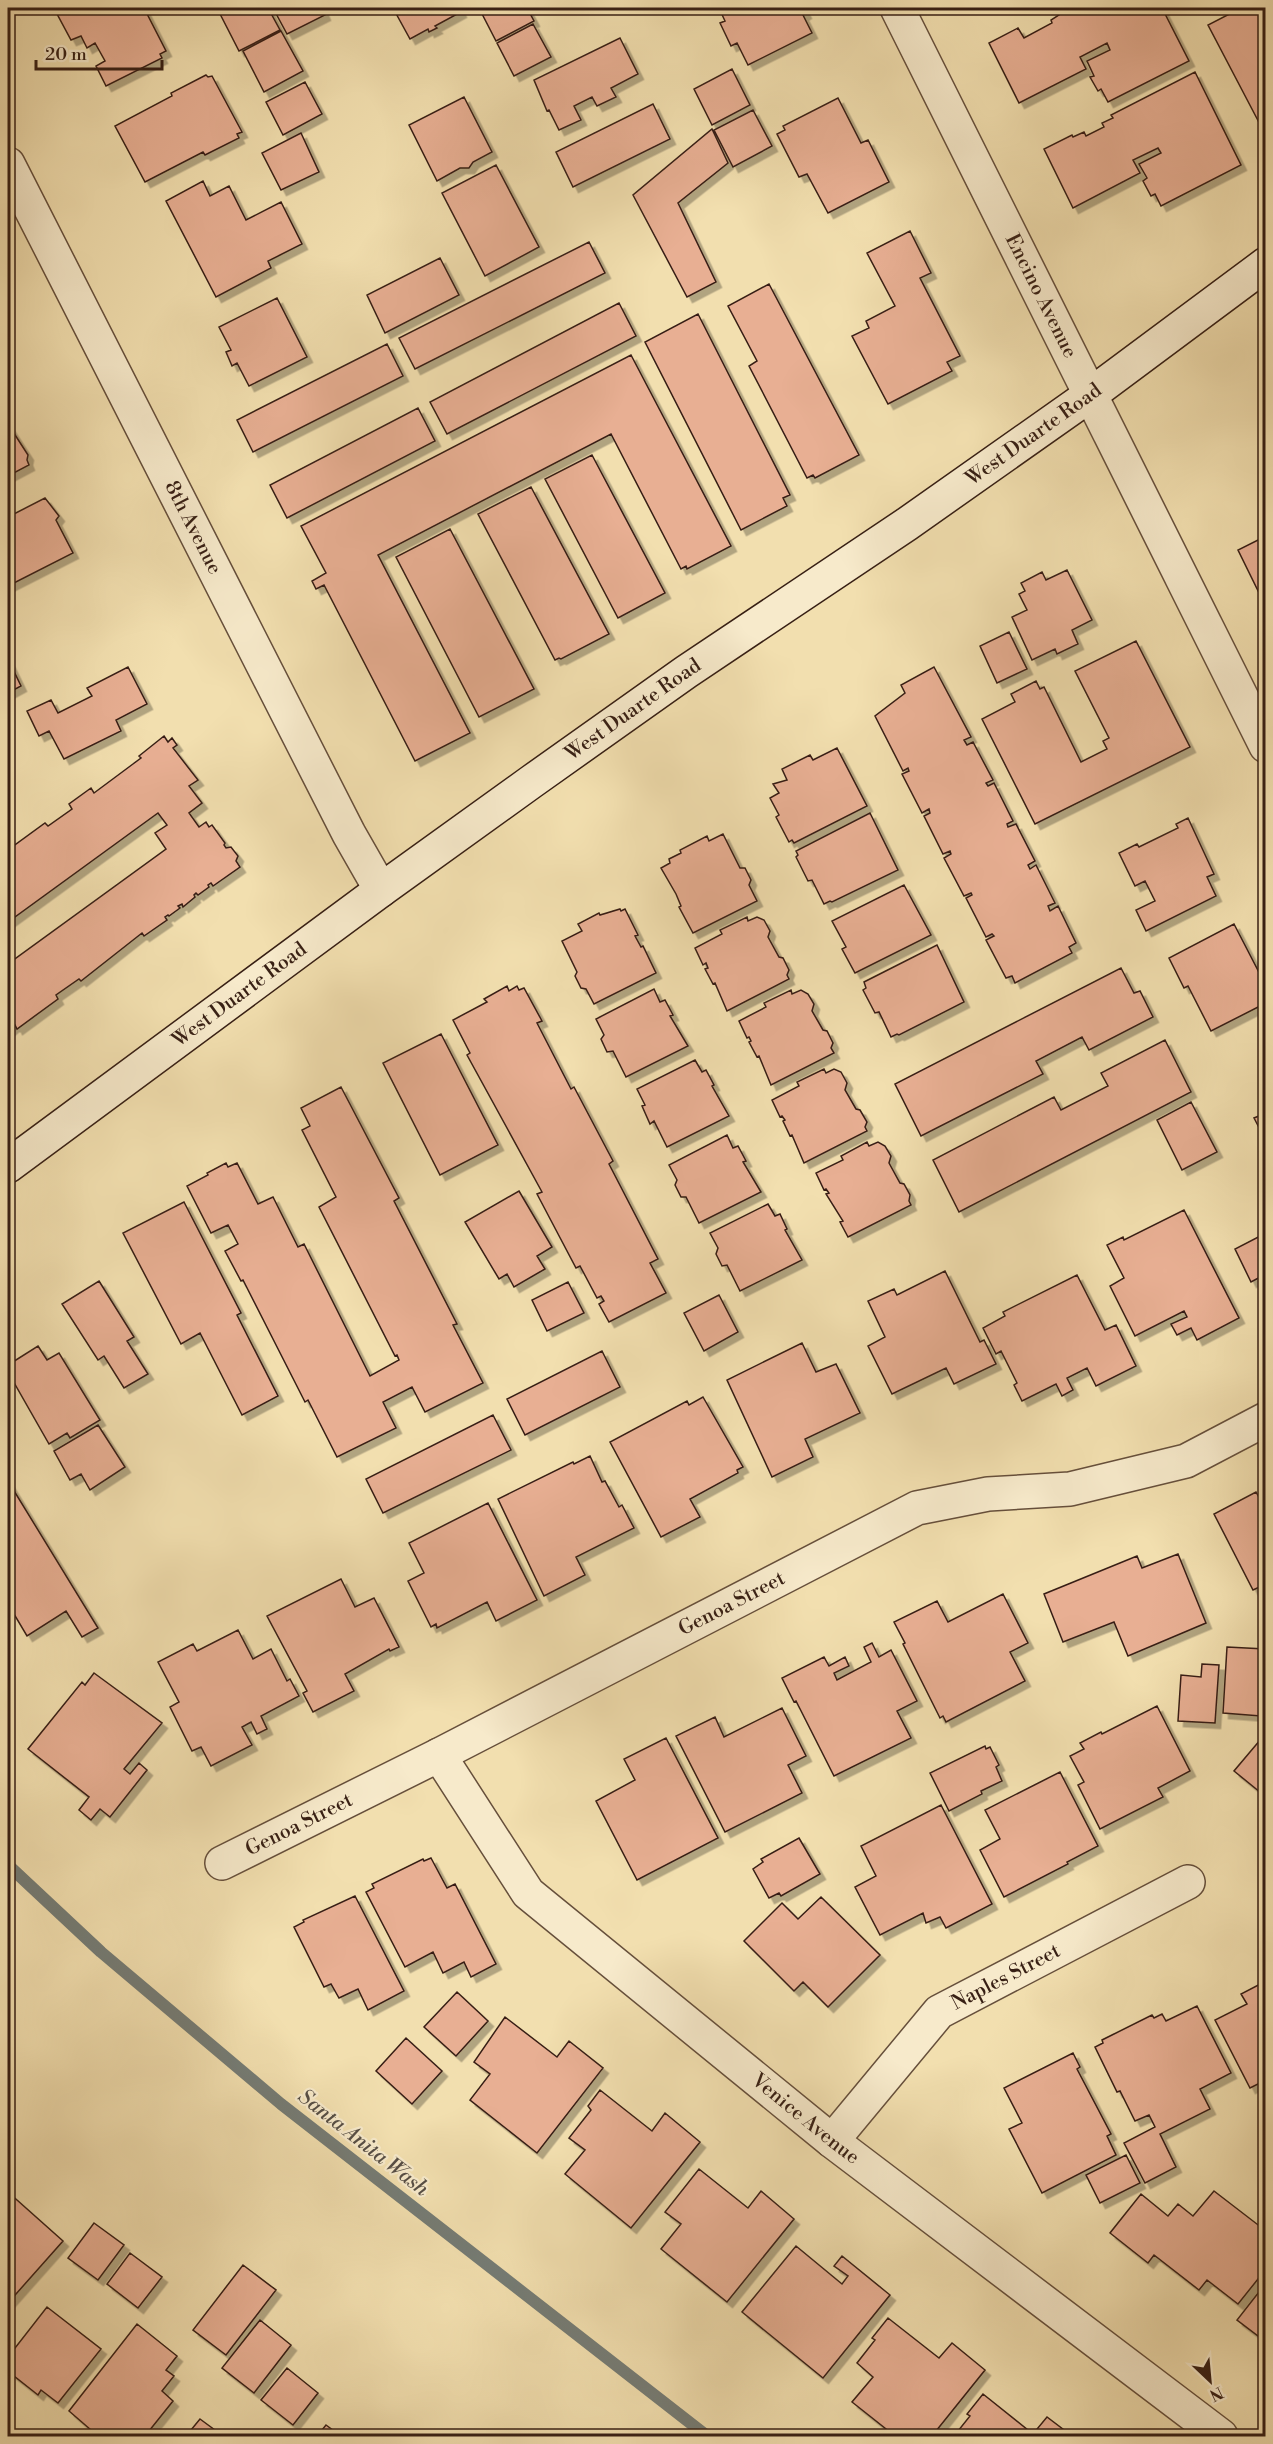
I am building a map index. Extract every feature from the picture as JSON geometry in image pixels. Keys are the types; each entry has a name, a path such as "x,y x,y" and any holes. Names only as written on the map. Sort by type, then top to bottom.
{"street":[{"name":"Encino Avenue","path":"897,8 1266,746"},
{"name":"8th Avenue","path":"8,164 349,834 381,890"},
{"name":"West Duarte Road","path":"8,1166 381,890 686,672 907,524 1090,395 1266,264"},
{"name":"Genoa Street","path":"222,1863 440,1755 917,1508 988,1494 1070,1489 1186,1461 1266,1419"},
{"name":"Venice Avenue","path":"440,1755 528,1893 832,2141 1221,2436"},
{"name":"Naples Street","path":"832,2141 939,2012 1188,1882"}],"building":[{"path":"65,8 144,8 166,51 160,54 162,58 106,86 96,66 105,61 95,43 87,48 81,36 71,40 56,12"},
{"path":"217,8 268,8 280,30 239,51"},
{"path":"273,8 322,8 325,15 287,34"},
{"path":"393,8 459,8 461,12 435,26 437,28 429,32 428,29 410,39"},
{"path":"479,8 527,8 534,21 496,41"},
{"path":"719,8 803,8 806,13 803,15 812,33 748,65 737,43 731,46 720,23 725,21"},
{"path":"1065,8 1162,8 1189,61 1108,102 1101,89 1098,91 1090,77 1094,76 1087,61 1110,50 1107,43 1080,57 1086,69 1019,103 989,43 1018,28 1024,38 1052,23 1051,20 1059,15 1058,11"},
{"path":"1241,8 1266,8 1264,132 1208,25"},
{"path":"533,24 551,57 514,76 497,43"},
{"path":"281,31 303,71 264,92 243,51"},
{"path":"620,38 638,74 611,88 616,97 597,106 592,97 574,106 581,120 559,130 549,110 547,111 534,80"},
{"path":"732,69 750,105 712,125 694,89"},
{"path":"1195,72 1241,165 1161,206 1155,194 1151,196 1143,181 1147,178 1139,164 1161,153 1158,148 1133,160 1140,173 1073,208 1044,149 1072,135 1073,137 1084,132 1086,136 1104,127 1102,123 1113,118 1111,115"},
{"path":"206,75 212,76 242,132 237,134 239,138 205,155 203,152 145,182 115,126"},
{"path":"305,82 322,114 283,135 266,102"},
{"path":"464,97 492,152 473,162 469,168 460,168 437,181 409,125"},
{"path":"838,98 861,143 868,140 889,182 828,213 807,174 799,177 777,134 785,130 783,126"},
{"path":"653,104 670,139 573,187 556,152"},
{"path":"753,110 772,146 733,167 714,130"},
{"path":"712,129 728,163 678,203 716,282 687,297 633,195"},
{"path":"301,133 319,172 281,190 262,153"},
{"path":"496,165 539,247 485,276 442,193"},
{"path":"203,181 210,196 229,186 246,220 281,202 302,244 268,261 271,268 216,297 166,201"},
{"path":"910,231 931,273 920,278 960,356 947,362 952,371 888,404 852,336 869,328 866,321 895,306 867,253"},
{"path":"589,242 605,273 415,369 399,338"},
{"path":"440,258 459,295 385,333 367,295"},
{"path":"769,284 859,455 815,478 813,475 807,478 749,366 757,361 728,306"},
{"path":"277,298 307,357 249,386 237,363 232,366 226,352 231,350 219,327"},
{"path":"619,303 636,336 447,434 430,402"},
{"path":"698,314 790,495 783,498 787,506 741,530 645,342"},
{"path":"387,344 403,376 253,452 237,420"},
{"path":"631,355 731,546 687,569 686,566 681,569 611,434 378,555 470,733 415,761 324,585 316,589 312,581 326,573 301,526"},
{"path":"418,408 435,441 287,518 270,485"},
{"path":"8,424 28,455 29,465 8,476"},
{"path":"592,455 665,593 618,618 545,479"},
{"path":"531,487 609,634 555,660 478,514"},
{"path":"45,498 59,516 56,520 73,553 8,586 8,517"},
{"path":"450,529 534,689 479,717 396,557"},
{"path":"1266,536 1266,604 1265,605 1238,550"},
{"path":"1067,570 1092,620 1072,630 1078,644 1057,654 1055,649 1032,660 1012,617 1027,610 1019,594 1025,591 1021,583 1042,572 1046,580"},
{"path":"1009,632 1027,669 997,683 980,646"},
{"path":"1136,641 1190,747 1035,824 982,719 1015,702 1011,694 1036,681 1040,689 1044,687 1081,762 1107,749 1103,741 1109,738 1075,671"},
{"path":"8,659 21,686 8,693"},
{"path":"128,667 147,704 116,720 121,731 64,759 49,731 39,736 27,711 51,700 58,713 92,696 87,688"},
{"path":"934,667 971,737 964,740 967,745 973,742 993,780 986,783 988,786 994,783 1013,821 1007,824 1008,827 1016,824 1035,861 1028,865 1030,869 1036,865 1055,903 1048,906 1050,911 1058,906 1076,943 1069,947 1072,953 1015,983 1012,976 1006,978 986,940 994,936 992,934 986,937 966,898 972,895 971,893 964,896 944,858 951,854 950,851 943,854 924,816 930,813 929,809 922,813 902,774 909,771 908,768 903,771 875,716 905,693 901,685"},
{"path":"164,736 168,742 172,738 177,745 173,748 198,780 189,786 202,803 189,813 199,827 206,822 209,827 212,825 226,848 231,847 238,856 236,861 240,867 213,886 211,883 208,885 209,887 198,895 196,893 195,897 183,907 182,904 178,906 180,908 165,917 167,920 144,936 142,933 81,981 79,979 56,995 58,999 17,1029 15,1025 8,1031 8,964 166,849 155,833 167,825 158,813 8,922 8,855 10,853 8,850 45,823 48,826 72,809 69,804 91,788 94,793 141,758 139,756"},
{"path":"837,748 867,806 794,843 792,840 789,842 776,817 779,815 770,798 779,793 773,784 787,780 782,769 810,755 813,760"},
{"path":"870,813 898,870 824,904 812,880 808,881 796,857 798,855 796,851"},
{"path":"1188,818 1214,874 1207,877 1216,896 1146,931 1136,910 1155,901 1145,881 1135,886 1119,853 1137,844 1139,847 1178,828 1176,824"},
{"path":"723,834 740,868 745,868 751,880 749,885 757,901 693,933 679,907 681,906 676,894 661,868 670,863 669,859 681,853 680,850 707,836 709,841"},
{"path":"904,885 931,935 855,973 842,949 846,947 832,921"},
{"path":"620,909 621,911 625,909 638,935 635,936 641,947 643,946 656,973 594,1004 586,989 581,988 575,976 577,972 562,941 582,931 578,924 599,913 600,915"},
{"path":"747,917 748,921 757,917 764,920 770,931 768,937 789,970 787,975 789,979 727,1011 715,983 713,984 705,969 708,968 706,963 703,965 695,948 722,934 720,930"},
{"path":"1234,924 1266,986 1266,1003 1211,1031 1188,986 1184,988 1169,958"},
{"path":"937,945 964,1002 891,1037 879,1012 875,1013 863,990 866,988 864,982"},
{"path":"1121,968 1134,993 1140,991 1153,1017 1089,1050 1082,1037 1036,1061 1043,1074 921,1136 895,1084"},
{"path":"507,986 509,991 517,986 519,990 524,988 542,1021 537,1023 571,1089 574,1087 613,1161 609,1164 658,1259 650,1263 666,1293 609,1322 599,1304 604,1301 601,1296 597,1298 580,1266 576,1268 537,1194 542,1192 467,1055 470,1053 453,1020 487,1002 484,999"},
{"path":"654,989 660,1002 665,1000 673,1015 670,1016 688,1046 626,1077 613,1051 607,1052 601,1039 604,1035 596,1019"},
{"path":"791,990 792,994 801,990 808,994 814,1004 812,1011 823,1030 827,1031 833,1043 831,1048 834,1053 771,1085 759,1056 757,1057 739,1021 766,1007 764,1003"},
{"path":"441,1034 498,1145 440,1175 383,1063"},
{"path":"1165,1040 1191,1092 959,1212 933,1160 1054,1097 1061,1110 1108,1086 1101,1073"},
{"path":"695,1060 702,1072 706,1070 729,1116 667,1147 654,1121 650,1124 642,1106 645,1105 637,1089"},
{"path":"824,1069 826,1073 834,1069 841,1072 847,1083 845,1090 867,1122 865,1127 867,1131 804,1163 783,1121 785,1120 782,1116 780,1117 772,1100 799,1086 797,1082"},
{"path":"341,1087 399,1198 394,1201 457,1324 453,1325 483,1383 425,1412 412,1387 383,1402 396,1428 337,1457 308,1400 305,1402 243,1280 241,1281 225,1251 238,1244 228,1225 211,1233 187,1186 226,1163 228,1167 237,1163 258,1204 273,1197 298,1247 304,1244 370,1376 399,1360 319,1207 336,1197 302,1130 310,1126 301,1108"},
{"path":"1191,1102 1217,1152 1182,1170 1157,1120"},
{"path":"1266,1113 1266,1141 1254,1118"},
{"path":"727,1135 733,1148 738,1146 746,1161 743,1162 761,1192 699,1223 686,1197 681,1197 675,1185 677,1180 669,1165"},
{"path":"867,1142 869,1146 878,1142 885,1146 891,1156 889,1163 910,1195 911,1205 848,1237 840,1222 843,1221 826,1194 829,1193 826,1189 824,1190 816,1173 843,1160 841,1156"},
{"path":"519,1191 552,1247 537,1256 545,1269 514,1287 507,1274 499,1279 465,1222"},
{"path":"184,1202 241,1313 237,1315 278,1396 242,1415 200,1333 181,1344 123,1233"},
{"path":"768,1204 775,1216 780,1214 787,1229 785,1230 802,1260 740,1291 727,1265 722,1266 716,1254 718,1248 710,1233"},
{"path":"1184,1210 1239,1318 1197,1340 1191,1328 1177,1335 1171,1324 1187,1317 1184,1311 1135,1336 1110,1286 1124,1278 1107,1245 1123,1237 1124,1240"},
{"path":"1266,1233 1266,1274 1251,1282 1235,1249"},
{"path":"945,1271 980,1342 984,1340 996,1364 954,1384 946,1368 892,1394 868,1346 885,1337 868,1301 894,1289 897,1295"},
{"path":"1077,1275 1105,1330 1116,1325 1136,1366 1096,1386 1087,1368 1067,1378 1073,1390 1062,1396 1056,1384 1022,1401 1014,1385 1017,1383 1001,1351 996,1354 983,1328 1005,1316 1003,1312"},
{"path":"99,1281 134,1337 127,1341 148,1374 124,1388 104,1356 98,1360 62,1304"},
{"path":"568,1282 584,1313 547,1331 532,1300"},
{"path":"719,1295 738,1332 704,1351 684,1313"},
{"path":"802,1343 816,1372 836,1364 860,1413 805,1439 813,1457 772,1477 727,1380"},
{"path":"38,1346 47,1360 59,1353 100,1420 70,1438 67,1433 49,1444 8,1372 8,1365"},
{"path":"602,1351 620,1387 525,1435 507,1399"},
{"path":"703,1397 743,1467 737,1470 738,1473 690,1499 700,1517 661,1537 610,1442 687,1401 689,1405"},
{"path":"493,1415 511,1450 383,1513 366,1479"},
{"path":"98,1425 125,1467 90,1490 81,1474 70,1480 54,1451"},
{"path":"590,1456 602,1482 605,1481 619,1507 622,1505 634,1528 576,1557 585,1575 544,1596 498,1499"},
{"path":"8,1481 98,1628 82,1637 66,1611 27,1636 8,1604"},
{"path":"1256,1492 1266,1510 1266,1584 1253,1590 1214,1514"},
{"path":"488,1503 537,1600 496,1621 487,1602 437,1628 436,1624 431,1627 408,1581 424,1573 409,1543"},
{"path":"1178,1554 1206,1623 1128,1656 1114,1622 1063,1642 1044,1594 1137,1556 1142,1568"},
{"path":"341,1579 355,1607 374,1598 399,1647 390,1651 389,1649 345,1674 354,1691 313,1712 303,1693 307,1691 267,1616"},
{"path":"1003,1594 1028,1643 1010,1652 1025,1681 946,1722 943,1716 940,1718 894,1622 937,1601 948,1622"},
{"path":"238,1630 253,1659 271,1649 287,1681 290,1679 299,1696 261,1716 267,1729 257,1734 251,1722 242,1727 252,1745 211,1766 201,1747 192,1751 170,1707 179,1702 158,1662 193,1644 197,1651"},
{"path":"872,1643 879,1657 891,1650 917,1701 897,1711 911,1738 834,1776 782,1678 824,1657 829,1666 845,1657 849,1666 834,1673 837,1680 871,1662 864,1647"},
{"path":"1227,1647 1265,1649 1261,1716 1223,1713"},
{"path":"1202,1664 1219,1665 1215,1723 1178,1721 1181,1675 1201,1677"},
{"path":"94,1673 162,1723 124,1769 130,1774 139,1763 147,1770 110,1817 100,1809 91,1820 79,1810 89,1797 28,1749 82,1682 85,1685"},
{"path":"1157,1706 1190,1771 1158,1788 1163,1797 1100,1829 1078,1785 1084,1782 1070,1756 1084,1749 1080,1743"},
{"path":"782,1708 806,1756 788,1765 802,1793 725,1832 676,1736 715,1717 724,1737"},
{"path":"1266,1733 1266,1797 1234,1771"},
{"path":"666,1738 718,1838 637,1880 596,1801 635,1780 624,1759"},
{"path":"985,1746 986,1749 990,1747 999,1765 996,1767 1002,1781 949,1811 930,1773"},
{"path":"1060,1772 1098,1846 1004,1897 980,1850 1000,1839 985,1810"},
{"path":"941,1805 992,1904 946,1928 940,1917 926,1923 923,1913 880,1935 855,1887 876,1876 861,1846"},
{"path":"799,1838 820,1874 781,1896 779,1893 769,1898 753,1869 763,1862 761,1859"},
{"path":"431,1858 447,1888 455,1884 496,1964 471,1977 464,1962 443,1973 433,1952 405,1967 366,1892 374,1888 372,1884 423,1859 424,1861"},
{"path":"355,1896 404,1991 368,2010 358,1989 339,1998 331,1984 324,1987 294,1927 304,1922 303,1920"},
{"path":"821,1897 880,1955 828,2007 803,1982 794,1991 744,1941 782,1903 798,1919"},
{"path":"1266,1981 1266,2080 1250,2088 1215,2020 1247,2004 1241,1994"},
{"path":"457,1992 488,2021 456,2056 424,2027"},
{"path":"1197,2006 1231,2073 1200,2089 1210,2109 1160,2134 1176,2167 1145,2183 1124,2143 1155,2127 1149,2115 1135,2121 1120,2091 1117,2092 1095,2047 1103,2043 1102,2040 1152,2015 1154,2018 1162,2014 1166,2021"},
{"path":"505,2017 557,2057 569,2041 603,2068 537,2153 470,2100 490,2074 474,2062"},
{"path":"406,2038 442,2071 412,2104 376,2071"},
{"path":"1073,2053 1080,2067 1077,2069 1111,2134 1107,2136 1116,2155 1042,2193 1009,2129 1022,2123 1004,2088"},
{"path":"600,2090 652,2131 665,2113 700,2142 631,2228 565,2174 585,2150 569,2138 591,2110 588,2106"},
{"path":"1126,2155 1140,2183 1100,2203 1086,2175"},
{"path":"699,2169 748,2208 761,2191 794,2219 727,2302 661,2249 681,2224 665,2212"},
{"path":"1214,2191 1266,2231 1266,2269 1238,2304 1207,2280 1199,2290 1154,2255 1148,2263 1110,2233 1141,2194 1168,2216 1178,2204 1193,2216"},
{"path":"8,2192 63,2241 8,2303"},
{"path":"94,2223 124,2245 98,2280 68,2258"},
{"path":"796,2246 842,2284 848,2276 834,2266 842,2256 890,2295 823,2378 742,2312"},
{"path":"130,2253 162,2277 138,2308 107,2284"},
{"path":"243,2265 276,2290 226,2355 193,2330"},
{"path":"1266,2283 1266,2342 1237,2320"},
{"path":"47,2307 101,2349 58,2403 41,2390 38,2395 9,2372 12,2367 8,2363 8,2357"},
{"path":"888,2318 939,2358 952,2343 985,2370 932,2436 895,2436 852,2402 873,2377 857,2363 875,2340 872,2338"},
{"path":"260,2320 291,2345 254,2393 222,2368"},
{"path":"137,2324 177,2356 166,2370 174,2376 162,2391 173,2401 145,2436 98,2436 69,2411"},
{"path":"1266,2346 1266,2359 1259,2354"},
{"path":"287,2368 318,2393 293,2425 261,2400"},
{"path":"983,2394 1033,2434 1047,2417 1072,2436 954,2436 970,2416 967,2414"},
{"path":"200,2419 223,2436 186,2436"},
{"path":"326,2425 341,2436 317,2436"}],"waterway":[{"name":"Santa Anita Wash","path":"8,1865 101,1952 281,2104 707,2436"}]}
